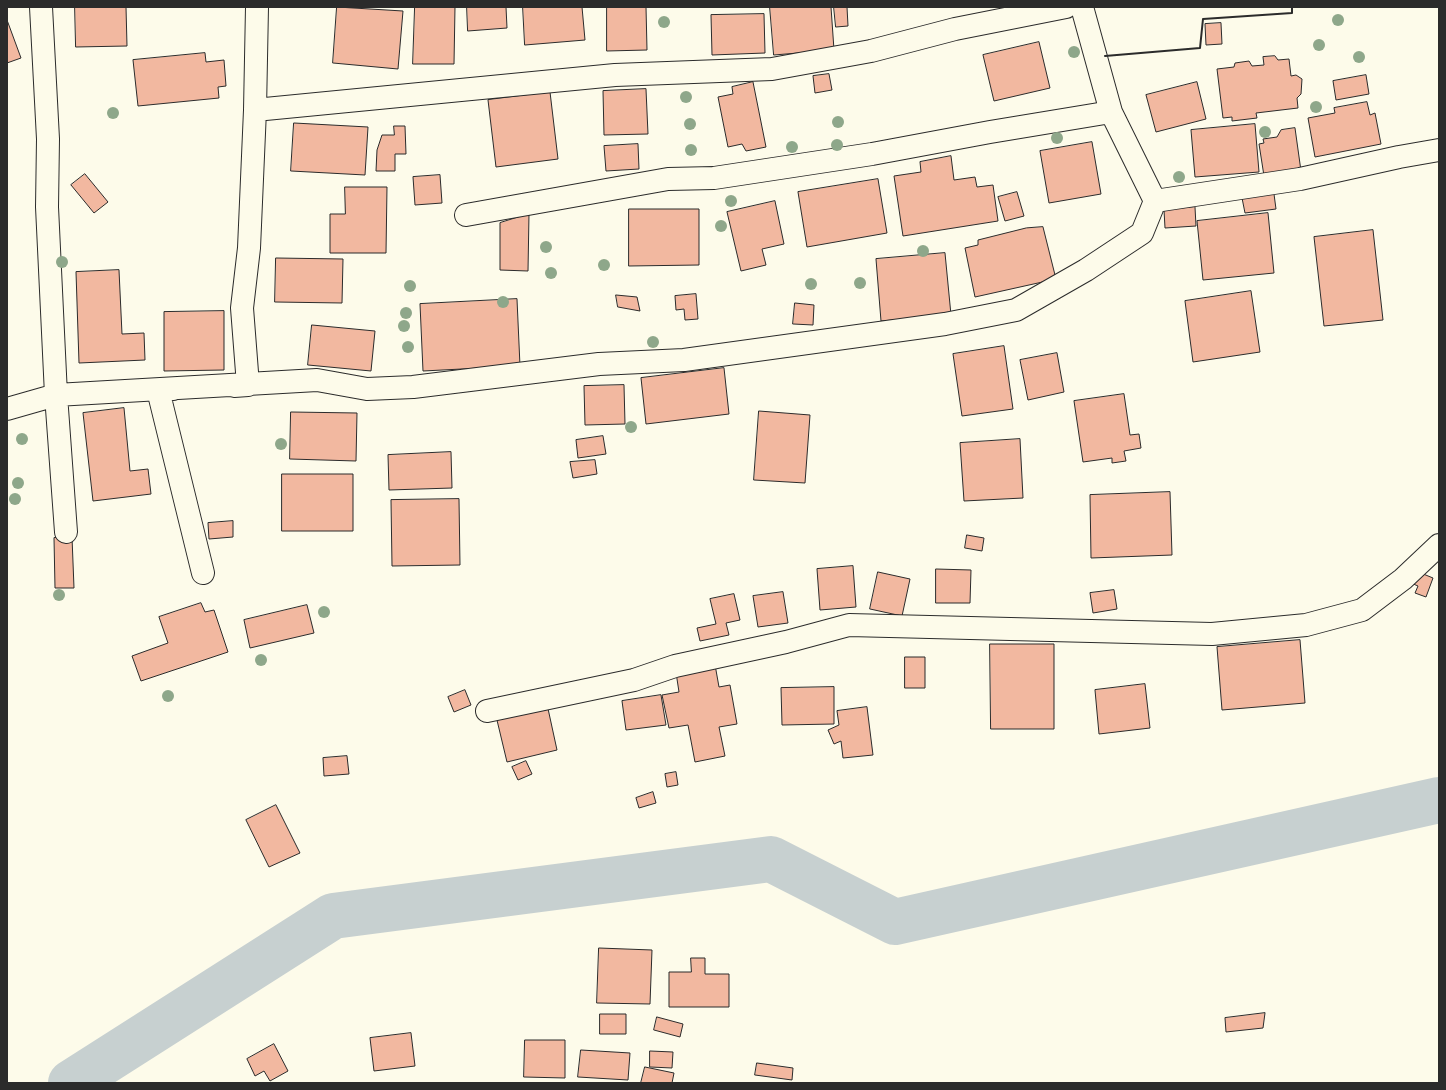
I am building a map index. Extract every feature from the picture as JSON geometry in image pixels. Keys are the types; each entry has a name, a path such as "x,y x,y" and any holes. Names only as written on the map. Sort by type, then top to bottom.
{"street":[{"path":"41,7 48,139 47,208 56,395 66,532"},
{"path":"248,385 242,308 249,248 255,110 257,7"},
{"path":"255,110 614,75 772,69 870,51 955,29 1066,7"},
{"path":"7,408 56,395 317,380 367,389 413,387 599,364 684,360 937,325 1016,310 1086,270 1142,233 1155,201 1111,112 1082,7"},
{"path":"466,215 668,179 714,178 872,154 990,132 1111,112"},
{"path":"1155,201 1300,179 1399,157 1439,150"},
{"path":"158,390 204,573"},
{"path":"487,711 634,680 675,666 786,642 849,625 1212,634 1306,625 1362,610 1403,579 1439,545"}],"building":[{"path":"75,7 126,7 127,46 76,47"},
{"path":"337,7 403,11 398,69 333,63"},
{"path":"415,7 455,7 454,64 413,64"},
{"path":"467,7 506,7 507,28 468,31"},
{"path":"523,7 582,7 585,40 525,45"},
{"path":"607,7 646,7 647,50 607,51"},
{"path":"770,7 831,7 834,50 774,55"},
{"path":"834,7 847,7 848,26 836,27"},
{"path":"764,14 765,53 712,55 711,15"},
{"path":"7,20 21,58 7,63"},
{"path":"1221,23 1222,44 1206,45 1205,24"},
{"path":"1039,42 1050,88 994,101 983,55"},
{"path":"205,53 206,62 224,60 226,86 218,87 219,98 138,106 133,60"},
{"path":"1275,56 1278,60 1289,59 1291,76 1296,75 1302,79 1301,94 1297,98 1298,108 1256,113 1257,118 1232,121 1232,117 1223,118 1217,69 1234,67 1235,63 1249,61 1252,66 1264,65 1263,57"},
{"path":"829,74 832,90 815,93 813,76"},
{"path":"1366,75 1369,94 1336,100 1333,81"},
{"path":"753,82 766,147 746,151 742,144 728,147 718,97 733,94 732,87"},
{"path":"1197,82 1206,119 1156,132 1146,95"},
{"path":"646,89 648,134 604,135 603,91"},
{"path":"550,92 558,159 496,167 488,100"},
{"path":"1367,102 1370,115 1375,113 1381,144 1315,157 1308,118 1335,113 1334,108"},
{"path":"294,123 368,127 365,175 291,171"},
{"path":"1255,124 1259,172 1195,177 1191,130"},
{"path":"394,126 405,126 406,154 395,154 395,171 376,171 377,150 382,135 394,135"},
{"path":"1295,128 1301,171 1264,176 1259,144 1264,143 1263,139 1277,137 1281,130"},
{"path":"1092,142 1101,194 1049,203 1040,151"},
{"path":"638,144 639,169 606,171 604,146"},
{"path":"951,156 954,180 975,177 977,187 993,185 998,221 903,236 894,176 921,172 920,162"},
{"path":"85,174 108,202 94,213 71,185"},
{"path":"440,175 442,203 415,205 413,177"},
{"path":"878,179 887,233 807,247 798,192"},
{"path":"345,187 387,187 386,253 330,253 330,214 345,214"},
{"path":"1017,192 1024,216 1005,221 998,197"},
{"path":"1274,194 1276,209 1245,213 1242,198"},
{"path":"775,201 784,244 762,249 766,265 741,271 727,212"},
{"path":"1195,207 1196,226 1165,228 1164,210"},
{"path":"629,209 699,209 699,265 629,266"},
{"path":"1268,213 1274,273 1203,280 1197,221"},
{"path":"529,214 528,271 500,270 500,223"},
{"path":"1043,227 1056,279 975,297 965,248 978,245 978,240 1026,228"},
{"path":"1373,230 1383,320 1324,326 1314,237"},
{"path":"945,253 951,315 881,321 876,259"},
{"path":"276,258 343,259 342,303 275,302"},
{"path":"119,270 122,334 144,333 145,360 79,363 76,272"},
{"path":"1251,291 1260,352 1193,362 1185,301"},
{"path":"696,294 698,319 685,320 684,309 676,310 675,296"},
{"path":"616,295 637,297 640,311 618,307"},
{"path":"517,299 520,366 423,371 420,304"},
{"path":"795,303 814,305 813,325 793,324"},
{"path":"224,311 224,370 164,371 164,312"},
{"path":"312,325 375,331 371,371 308,365"},
{"path":"1004,346 1013,409 962,416 953,354"},
{"path":"1057,353 1064,392 1028,400 1020,360"},
{"path":"724,368 729,414 646,424 641,378"},
{"path":"624,385 625,424 585,425 584,386"},
{"path":"1124,394 1130,435 1139,434 1141,448 1124,451 1126,461 1112,463 1112,458 1083,462 1074,401"},
{"path":"124,408 130,471 148,469 151,494 93,501 83,413"},
{"path":"759,411 810,415 805,483 754,480"},
{"path":"291,412 357,413 356,461 290,459"},
{"path":"603,436 606,454 578,458 576,440"},
{"path":"1020,439 1023,498 964,501 960,443"},
{"path":"451,452 452,488 389,490 388,455"},
{"path":"595,460 597,474 573,478 570,462"},
{"path":"282,474 353,474 353,531 282,531"},
{"path":"1170,492 1172,555 1091,558 1090,495"},
{"path":"459,499 460,565 392,566 391,500"},
{"path":"233,521 233,537 209,539 208,523"},
{"path":"967,535 984,538 982,551 965,548"},
{"path":"72,537 74,588 55,588 54,538"},
{"path":"853,566 856,607 820,610 817,569"},
{"path":"936,569 971,570 970,603 936,603"},
{"path":"1416,571 1433,578 1426,597 1415,593 1418,586 1411,583"},
{"path":"878,572 910,579 902,616 870,609"},
{"path":"1114,590 1117,609 1093,613 1090,593"},
{"path":"783,592 788,623 758,627 753,596"},
{"path":"734,594 740,620 726,623 729,635 700,641 697,628 716,624 710,599"},
{"path":"201,603 205,612 214,610 228,652 141,681 132,656 168,643 159,617"},
{"path":"307,605 314,633 250,648 244,620"},
{"path":"1300,640 1305,703 1222,710 1217,647"},
{"path":"990,644 1054,644 1054,729 991,729"},
{"path":"905,657 925,657 925,688 905,688"},
{"path":"714,659 719,687 730,685 737,724 719,727 725,756 695,762 688,725 669,728 662,695 679,692 675,666"},
{"path":"1145,684 1150,728 1099,734 1095,690"},
{"path":"834,687 834,724 782,725 781,688"},
{"path":"465,690 471,705 454,712 448,697"},
{"path":"661,695 666,725 626,730 622,701"},
{"path":"547,704 557,750 507,762 496,716"},
{"path":"867,707 873,755 843,758 841,741 834,744 828,730 839,725 837,711"},
{"path":"347,756 349,774 324,776 323,758"},
{"path":"526,761 532,774 518,780 512,767"},
{"path":"676,772 678,785 667,787 665,774"},
{"path":"653,792 656,803 639,808 636,798"},
{"path":"276,805 300,853 269,867 246,820"},
{"path":"599,948 652,950 650,1004 597,1003"},
{"path":"691,958 705,958 705,974 729,974 729,1007 669,1007 669,972 691,972"},
{"path":"1265,1013 1263,1028 1226,1032 1225,1018"},
{"path":"600,1014 626,1014 626,1034 600,1034"},
{"path":"657,1017 683,1024 680,1037 654,1030"},
{"path":"411,1033 415,1066 374,1071 370,1038"},
{"path":"525,1040 565,1040 565,1078 524,1077"},
{"path":"274,1044 288,1071 270,1081 264,1071 255,1076 247,1059"},
{"path":"581,1050 630,1053 628,1080 578,1077"},
{"path":"650,1051 673,1052 672,1068 650,1067"},
{"path":"757,1063 793,1068 792,1080 755,1075"},
{"path":"645,1067 674,1073 672,1083 641,1083"}],"waterway":[{"path":"71,1083 333,916 771,859 895,922 1439,800"}],"wall":[{"path":"1105,56 1200,48 1203,19 1292,13 1292,7"}]}
